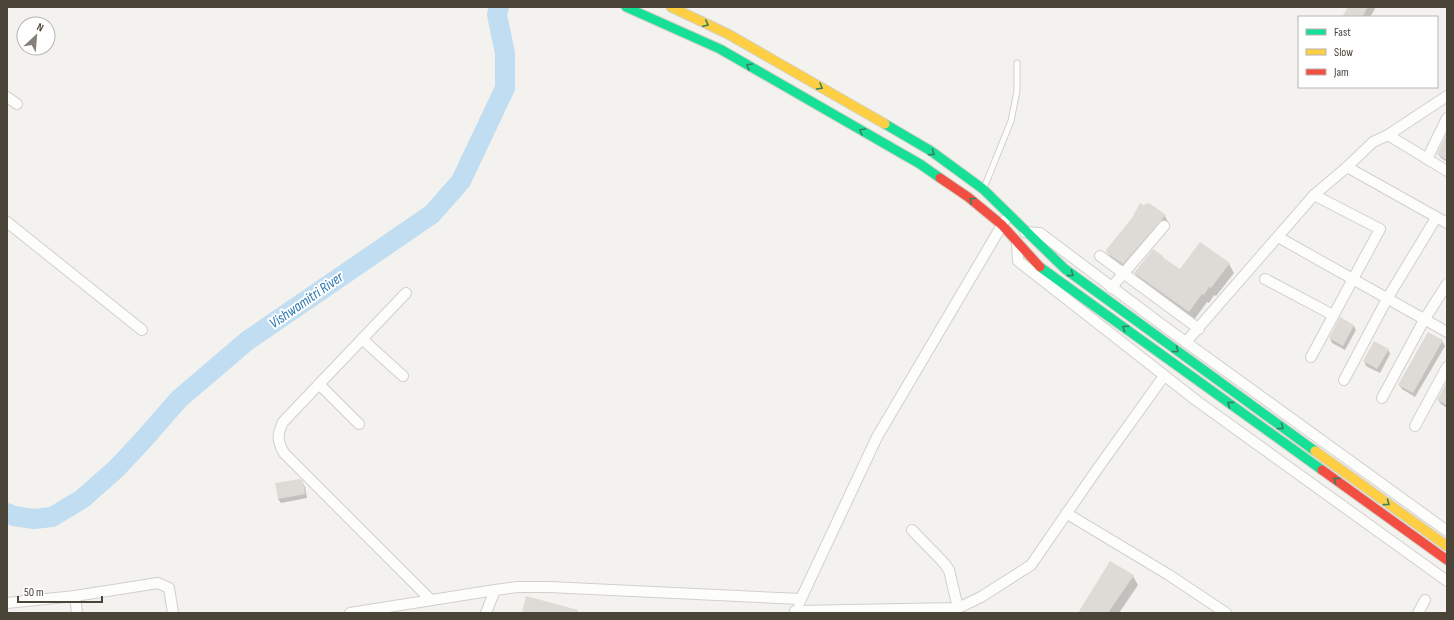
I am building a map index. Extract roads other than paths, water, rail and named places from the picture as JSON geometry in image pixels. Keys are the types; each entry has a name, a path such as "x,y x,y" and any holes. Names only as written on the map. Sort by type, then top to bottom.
{"street":[{"path":"626,7 720,49 913,160 968,197 1002,225 1042,269 1447,560"},
{"path":"671,7 728,34 931,151 983,189 1065,270 1447,546"},
{"path":"1186,342 1199,329 1314,195 1347,167 1373,142 1388,136 1447,96"},
{"path":"7,97 17,104"},
{"path":"1427,159 1447,118"},
{"path":"1388,136 1447,171"},
{"path":"1347,167 1447,223"},
{"path":"1311,356 1380,229 1314,195"},
{"path":"1009,216 1002,225 877,437 795,612 958,608 981,597 1031,565 1066,513 1164,376"},
{"path":"1344,380 1387,299 1436,218"},
{"path":"7,222 142,330"},
{"path":"1111,288 1164,226"},
{"path":"1025,232 1040,233 1111,288 1447,530"},
{"path":"1278,237 1447,332"},
{"path":"1017,243 1018,261 1164,376 1447,581"},
{"path":"1100,256 1199,329"},
{"path":"1265,279 1333,315"},
{"path":"1382,398 1424,320 1447,284"},
{"path":"406,293 283,422 279,430 278,443 284,453 431,600"},
{"path":"362,339 403,376"},
{"path":"1415,426 1447,367"},
{"path":"319,384 359,424"},
{"path":"1066,513 1169,575 1226,613"},
{"path":"912,530 949,570 958,608"},
{"path":"7,603 75,596 158,583 169,588 173,613"},
{"path":"350,613 517,587 549,587 801,599"},
{"path":"486,613 495,590"},
{"path":"75,596 77,613"},
{"path":"1418,613 1426,600"}],"lane":[{"path":"983,189 1011,121 1017,91 1017,63"}],"waterway":[{"name":"Vishwamitri River","path":"7,513 14,516 34,519 52,517 82,499 116,469 179,399 247,341 432,214 461,181 505,88 505,53 497,15 499,7"}]}
